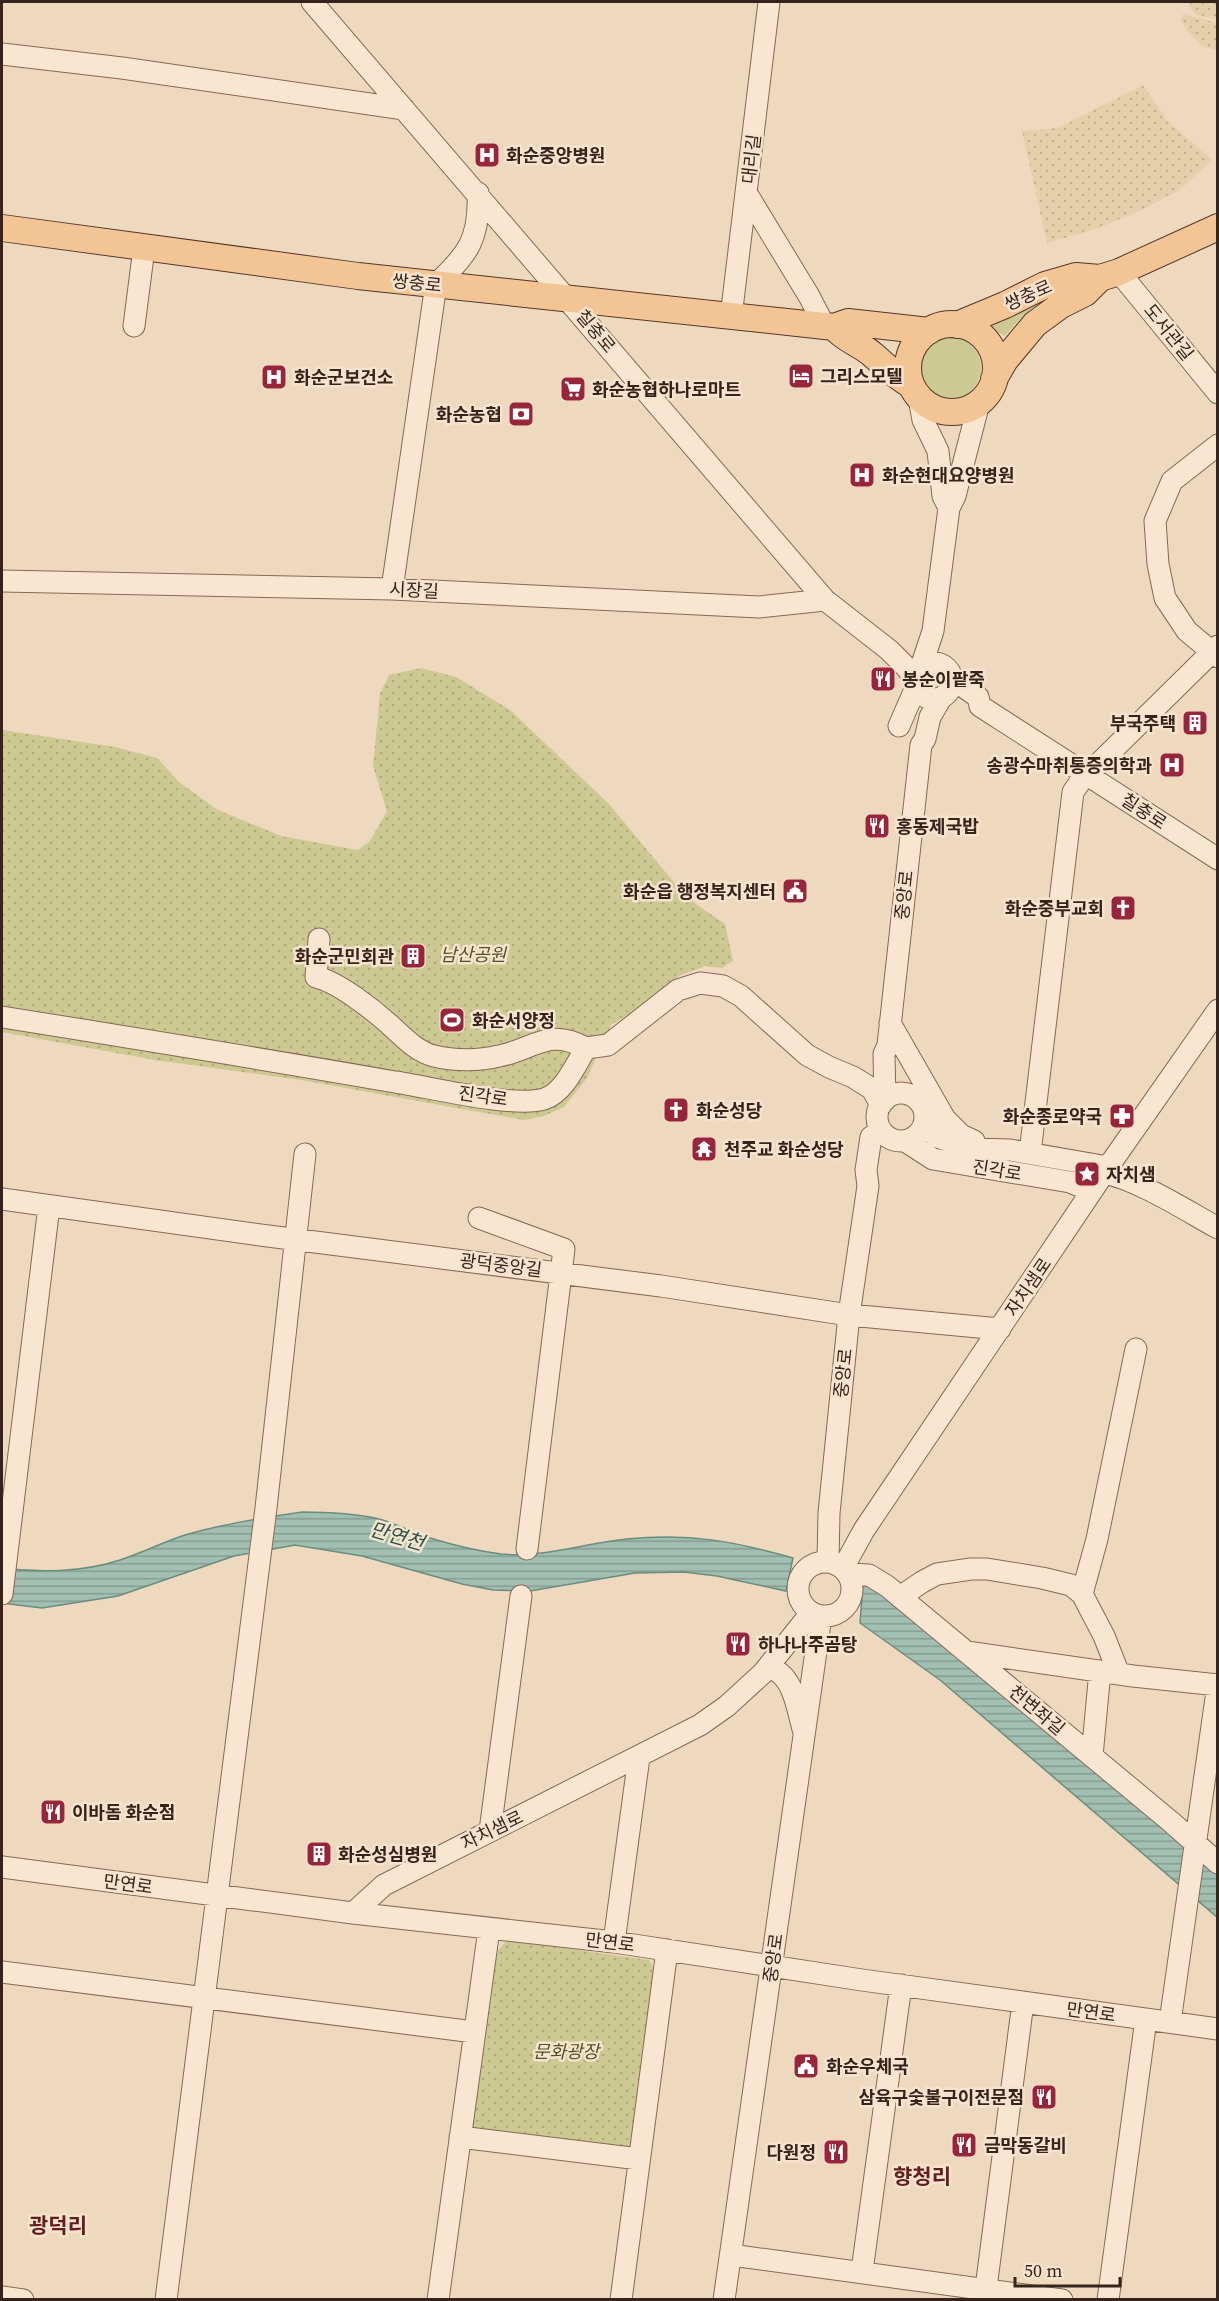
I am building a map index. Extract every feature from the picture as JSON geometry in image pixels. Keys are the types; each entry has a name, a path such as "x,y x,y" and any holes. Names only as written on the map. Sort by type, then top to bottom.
{"main road":[{"name":"쌍충로","path":"994,379 1005,360 1035,324 1061,305 1085,293 1110,275 1218,227"},
{"name":"쌍충로","path":"2,228 571,301 829,326 848,322 927,332"},
{"name":"쌍충로","path":"965,327 1045,285 1076,276 1110,275"},
{"path":"829,326 842,337 873,354 918,401 947,412 964,410 979,403 989,391 995,369 992,352 985,339 965,327 941,326 927,332 918,340 910,356 908,374 918,401 913,412 888,370"}],"street":[{"name":"칠충로","path":"312,2 571,301 825,600 895,652 908,668 929,682 978,697 980,706 1218,859"},
{"name":"대리길","path":"731,317 769,2"},
{"path":"2,54 122,68 404,109"},
{"path":"392,589 436,284 467,253 473,239 479,212 478,193"},
{"path":"747,194 829,326"},
{"path":"135,326 144,248"},
{"name":"도서관길","path":"1110,275 1218,393"},
{"path":"918,401 938,451 943,496 949,507"},
{"path":"929,682 912,736 925,739 930,717 929,682 933,631 949,507 955,496 979,403"},
{"path":"890,1023 945,1119 952,1126 968,1140 994,1144 1020,1152 1073,792 1216,652 1187,631 1165,598 1158,564 1155,521 1173,481 1218,446"},
{"name":"시장길","path":"2,581 392,589 759,607 825,600"},
{"path":"895,652 915,650 922,638 933,631"},
{"name":"중앙로","path":"883,1102 884,1054 888,1045 890,1023 912,736"},
{"path":"319,939 316,977 326,979 376,1012 424,1053 448,1058 484,1059 501,1056 548,1039 572,1040 586,1048 608,1045 623,1036 667,996 700,983 723,986 741,996 807,1055 853,1077 872,1089 883,1102"},
{"name":"자치샘로","path":"840,1568 1106,1170 1218,1010"},
{"name":"진각로","path":"2,1017 517,1101 544,1099 553,1094 571,1072 586,1048"},
{"name":"중앙로","path":"888,1045 903,1087 910,1095"},
{"path":"897,1094 910,1095 923,1110 923,1126 917,1135 895,1138 877,1118 883,1102 897,1094"},
{"name":"진각로","path":"923,1126 937,1137 960,1146 1020,1152 1106,1170 1218,1228"},
{"name":"중앙로","path":"840,1568 829,1513 849,1315 868,1186 866,1170 871,1137 895,1138"},
{"name":"진각로","path":"895,1138 933,1159 1070,1182 1092,1191"},
{"path":"166,2300 262,1535 305,1154"},
{"name":"광덕중앙길","path":"2,1199 295,1240 561,1272 849,1315 1000,1329"},
{"path":"2,1594 49,1206"},
{"path":"479,1218 564,1249 527,1549"},
{"path":"1082,1594 1097,1539 1136,1349"},
{"path":"829,1513 842,1527 854,1531 864,1530"},
{"path":"810,1565 840,1568 852,1592 845,1608 830,1616 816,1615 800,1602 797,1592 798,1582 803,1572 810,1565"},
{"name":"천변좌길","path":"840,1568 869,1575 900,1597 1218,1863"},
{"path":"900,1597 938,1574 971,1569 987,1569 1057,1580 1071,1585 1082,1594 1104,1636 1110,1672 1092,1756"},
{"path":"490,1831 521,1596"},
{"name":"중앙로","path":"724,2300 805,1737 816,1615"},
{"name":"자치샘로","path":"353,1913 384,1885 700,1725 727,1706 768,1668 816,1615"},
{"path":"967,1651 1218,1685 1186,1893 1170,2022"},
{"path":"768,1668 779,1671 786,1680 793,1694 805,1737"},
{"path":"614,1942 639,1757"},
{"name":"만연로","path":"2,1867 353,1913 614,1942 1218,2029"},
{"path":"438,2300 489,1929"},
{"path":"621,2300 667,1950"},
{"path":"2,1972 474,2032"},
{"path":"862,2271 901,1985"},
{"path":"986,2288 1023,2002"},
{"path":"1107,2300 1146,2019"},
{"path":"460,2138 639,2159"},
{"path":"731,2255 1062,2300"},
{"path":"2,2297 23,2300"}],"shaded area":[{"path":"1191,2 1217,2 1217,19 1196,15 1188,6"},
{"path":"1183,14 1217,23 1217,50 1204,47 1189,33 1181,20"},
{"path":"1143,85 1167,120 1212,160 1181,189 1146,208 1094,230 1047,243 1022,131 1057,128"}],"green space":[{"path":"1063,292 1045,299 1023,316 1005,336 991,325 992,322 1019,307"},
{"path":"944,337 956,337 972,346 979,356 981,368 979,380 972,390 956,399 944,399 933,394 924,385 919,374 919,362 924,351 933,342"},
{"name":"남산공원","path":"421,668 456,677 510,710 608,803 672,880 697,905 725,924 733,961 722,968 705,966 679,976 645,1004 611,1025 587,1078 564,1107 544,1116 524,1120 301,1080 155,1060 2,1032 2,730 115,747 157,758 180,783 218,810 281,836 358,850 370,841 387,811 373,766 380,694 389,675"},
{"name":"문화광장","path":"507,1940 649,1960 660,1978 637,2145 625,2153 474,2132 471,2125 497,1952"}],"water":[{"name":"만연천","path":"302,1512 341,1513 379,1519 439,1541 501,1554 533,1554 627,1539 672,1537 731,1543 793,1558 786,1591 717,1576 684,1572 635,1573 530,1591 493,1590 462,1584 362,1556 295,1545 234,1556 118,1596 42,1608 2,1603 2,1568 46,1571 92,1567 120,1560 199,1531"},
{"path":"863,1584 876,1590 1217,1872 1217,1917 940,1680 860,1623"}],"place":[{"name":"화순중앙병원","path":"487,155"},
{"name":"그리스모텔","path":"801,376"},
{"name":"화순군보건소","path":"274,377"},
{"name":"화순농협하나로마트","path":"573,389"},
{"name":"화순농협","path":"521,414"},
{"name":"화순현대요양병원","path":"862,475"},
{"name":"봉순이팥죽","path":"883,679"},
{"name":"부국주택","path":"1195,723"},
{"name":"송광수마취통증의학과","path":"1172,765"},
{"name":"홍동제국밥","path":"877,826"},
{"name":"화순읍 행정복지센터","path":"795,891"},
{"name":"화순중부교회","path":"1123,908"},
{"name":"화순군민회관","path":"413,956"},
{"name":"화순서양정","path":"452,1020"},
{"name":"화순성당","path":"676,1110"},
{"name":"화순종로약국","path":"1122,1116"},
{"name":"천주교 화순성당","path":"704,1149"},
{"name":"자치샘","path":"1087,1174"},
{"name":"하나나주곰탕","path":"738,1644"},
{"name":"이바돔 화순점","path":"53,1812"},
{"name":"화순성심병원","path":"319,1854"},
{"name":"화순우체국","path":"806,2066"},
{"name":"삼육구숯불구이전문점","path":"1044,2097"},
{"name":"금막동갈비","path":"964,2145"},
{"name":"다원정","path":"836,2152"}],"district":[{"name":"향청리","path":"922,2176"},
{"name":"광덕리","path":"58,2225"}]}
